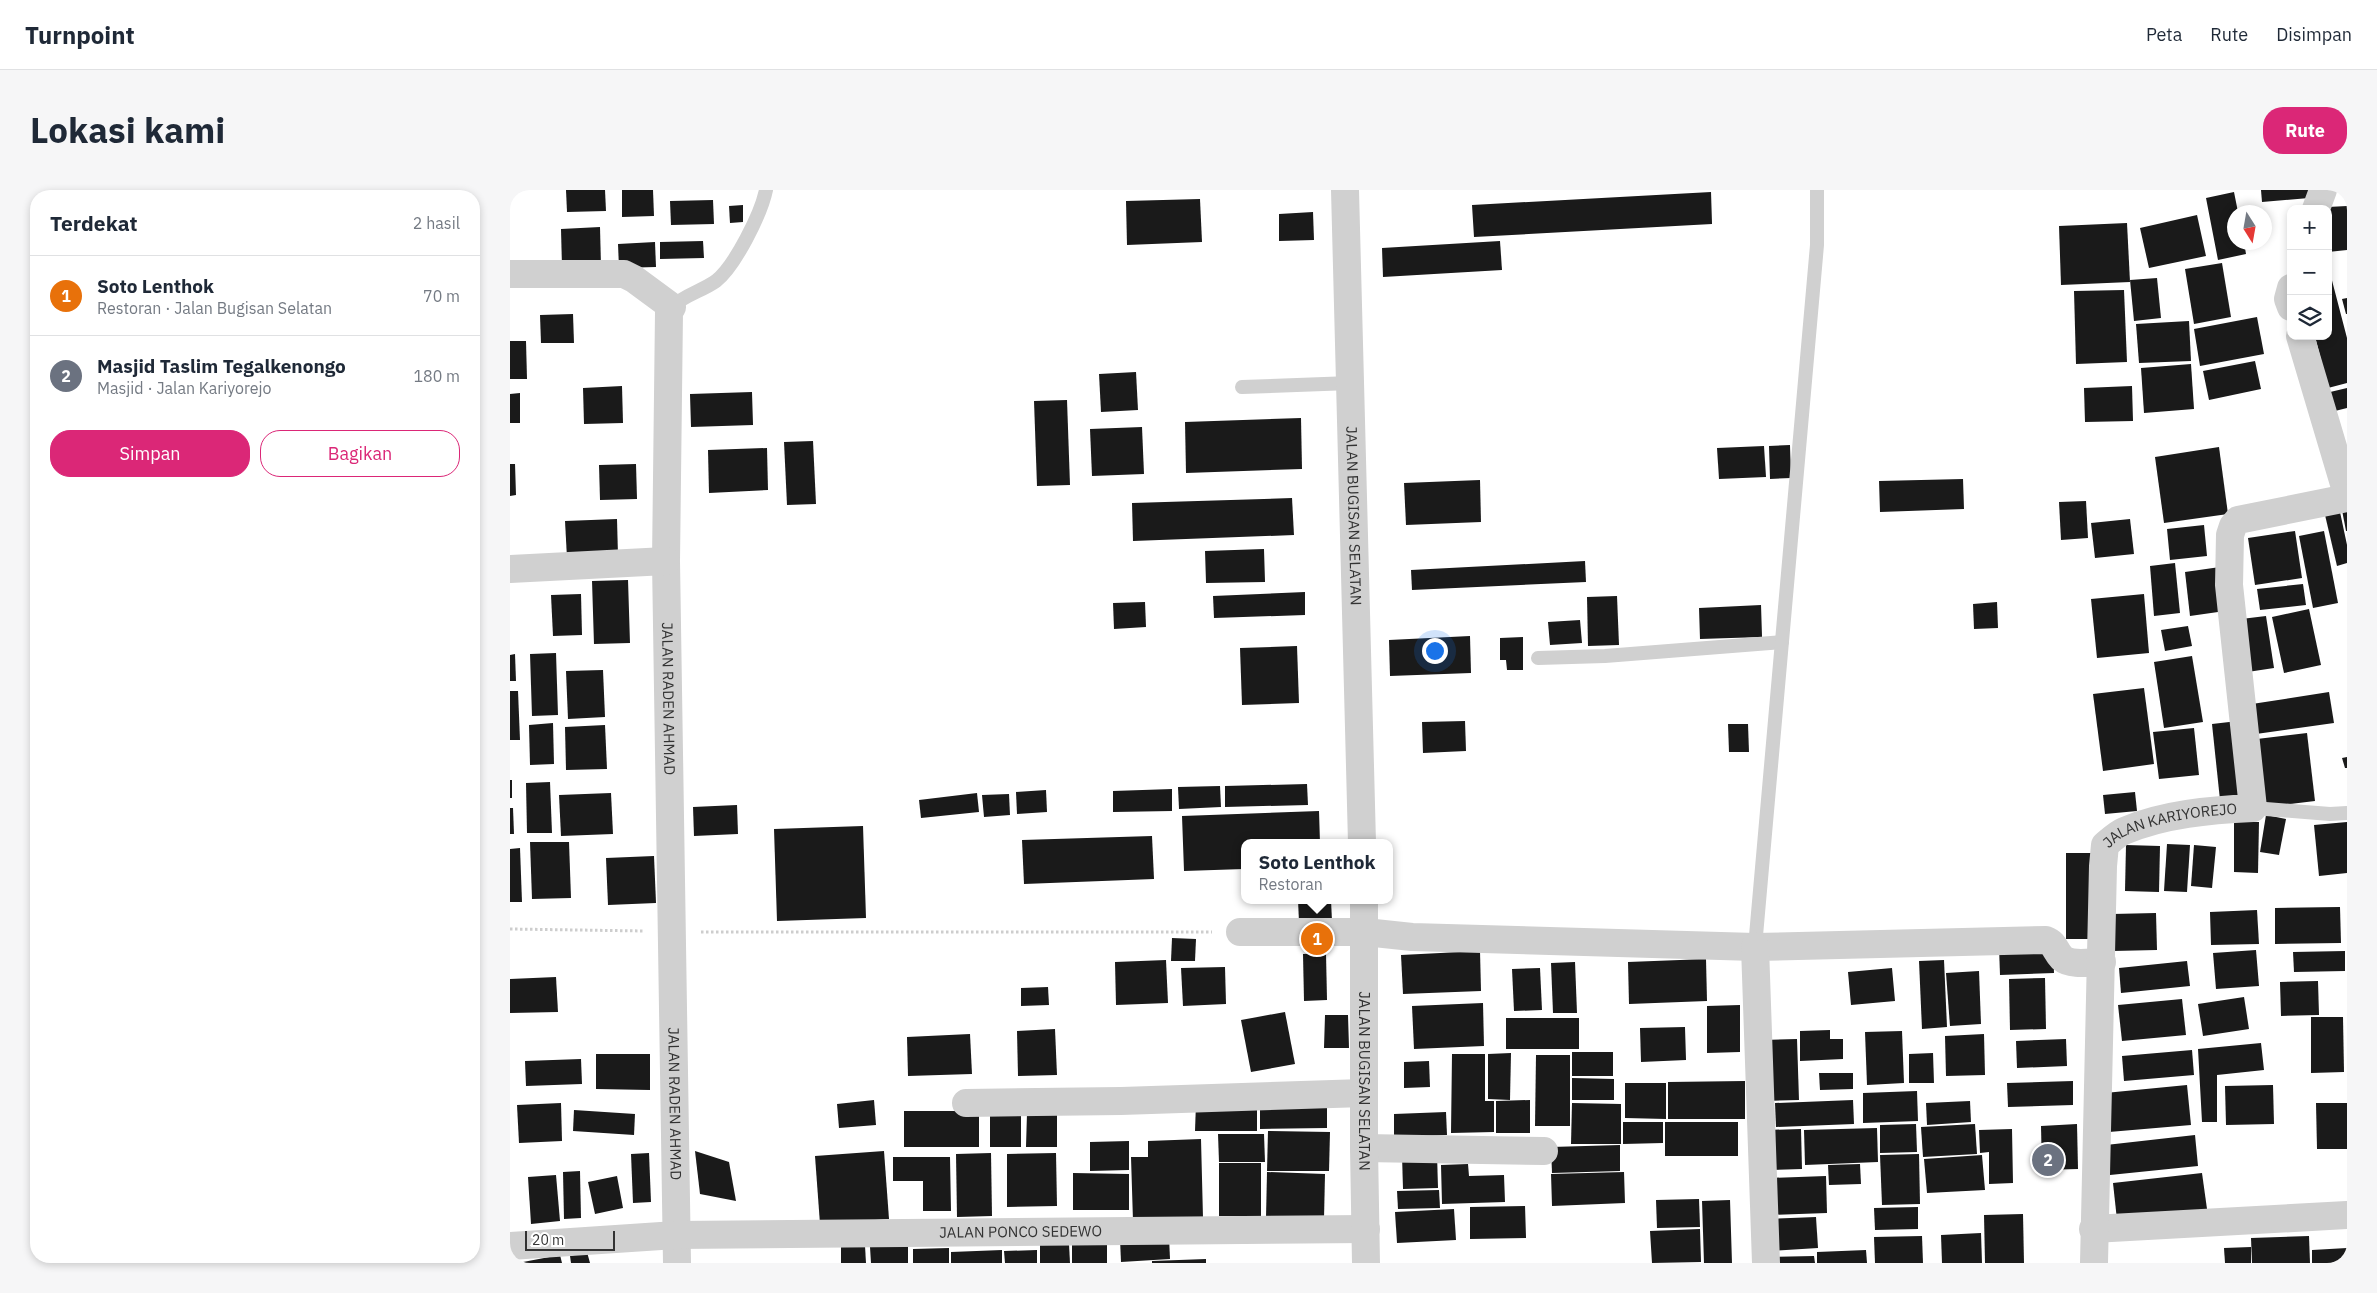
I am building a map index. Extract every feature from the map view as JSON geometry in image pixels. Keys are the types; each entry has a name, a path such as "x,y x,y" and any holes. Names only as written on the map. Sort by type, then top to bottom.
{"street":[{"name":"JALAN BUGISAN SELATAN","path":"1345,190 1352,383 1362,839"},
{"path":"2317,205 2323,190"},
{"path":"510,274 624,274 634,279 672,307"},
{"name":"JALAN RADEN AHMAD","path":"672,307 669,312 666,560 677,1263"},
{"path":"2301,340 2347,494"},
{"name":"JALAN KARIYOREJO","path":"2094,1263 2093,1229 2105,845 2122,831 2163,819 2223,810 2253,808 2229,585 2230,535 2233,526 2238,520 2347,498"},
{"path":"510,569 666,560"},
{"name":"JALAN BUGISAN SELATAN","path":"1364,904 1366,1263"},
{"path":"1240,932 1365,932 1412,937 1755,947 2046,940 2051,942 2062,958 2069,962 2102,962"},
{"path":"1755,947 1766,1263"},
{"path":"966,1103 1131,1101 1364,1092"},
{"path":"1364,1148 1544,1152"},
{"path":"2093,1229 2347,1215"},
{"name":"JALAN PONCO SEDEWO","path":"510,1246 676,1235 1366,1229"}],"lane":[{"path":"672,307 718,280 724,273 747,238 766,190"},
{"path":"1755,947 1817,245 1817,190"},
{"path":"1242,387 1352,383"},
{"path":"1538,658 1605,656 1782,642"},
{"path":"2253,808 2330,814 2347,813"}],"path":[{"path":"510,929 672,932 1240,932"}],"building":[{"path":"566,190 605,190 606,211 567,212"},
{"path":"622,190 653,190 654,216 622,217"},
{"path":"2261,190 2308,190 2309,198 2262,202"},
{"path":"1711,192 1712,224 1474,237 1472,205"},
{"path":"2234,192 2237,205 2227,205 2227,250 2245,250 2246,254 2218,260 2206,198"},
{"path":"1200,199 1202,242 1127,245 1126,201"},
{"path":"713,200 714,224 671,225 670,201"},
{"path":"743,205 743,222 730,223 729,206"},
{"path":"2347,206 2347,250 2332,252 2332,207"},
{"path":"1313,212 1314,240 1279,241 1279,214"},
{"path":"2197,215 2206,256 2149,268 2140,228"},
{"path":"2127,223 2130,282 2061,285 2059,226"},
{"path":"600,227 601,266 562,267 561,229"},
{"path":"703,241 704,258 660,259 660,242"},
{"path":"1500,241 1502,270 1383,277 1382,248"},
{"path":"655,242 656,267 619,268 618,244"},
{"path":"2222,263 2231,317 2194,324 2185,269"},
{"path":"2157,278 2161,318 2134,321 2130,280"},
{"path":"2332,280 2347,338 2347,383 2328,388 2316,340 2332,340"},
{"path":"2124,290 2127,362 2076,364 2074,291"},
{"path":"2347,298 2347,314 2346,314 2342,299"},
{"path":"573,314 574,343 541,343 540,315"},
{"path":"2257,317 2264,354 2200,366 2194,329"},
{"path":"2189,321 2191,361 2139,363 2136,324"},
{"path":"510,341 526,341 527,379 510,379"},
{"path":"2255,361 2261,389 2209,400 2203,371"},
{"path":"2191,364 2194,409 2144,413 2141,368"},
{"path":"1136,372 1138,410 1101,412 1099,374"},
{"path":"622,386 623,423 584,424 583,388"},
{"path":"2132,386 2133,421 2085,422 2084,388"},
{"path":"2347,388 2347,408 2331,412 2326,393"},
{"path":"752,392 753,425 691,427 690,394"},
{"path":"520,393 520,423 510,423 510,394"},
{"path":"1067,400 1070,485 1037,486 1034,401"},
{"path":"1301,418 1302,469 1186,473 1185,422"},
{"path":"1142,427 1144,474 1092,476 1090,429"},
{"path":"813,441 816,504 787,505 784,442"},
{"path":"1790,445 1791,478 1770,479 1769,446"},
{"path":"1764,446 1766,477 1719,479 1717,448"},
{"path":"2219,447 2228,514 2164,523 2155,457"},
{"path":"767,448 768,490 709,493 708,450"},
{"path":"510,464 515,464 516,495 510,496"},
{"path":"636,464 637,499 600,500 599,465"},
{"path":"1963,479 1964,509 1880,512 1879,481"},
{"path":"1480,480 1481,522 1406,525 1404,483"},
{"path":"1292,498 1294,535 1133,541 1132,503"},
{"path":"2086,501 2088,538 2061,540 2059,502"},
{"path":"2347,509 2347,531 2346,531 2342,510"},
{"path":"2340,512 2347,545 2347,563 2337,566 2325,515"},
{"path":"617,519 618,556 567,558 565,521"},
{"path":"2130,519 2134,554 2095,558 2091,523"},
{"path":"2204,525 2207,556 2170,560 2167,529"},
{"path":"2295,531 2302,578 2255,585 2248,538"},
{"path":"2324,531 2338,603 2313,608 2299,536"},
{"path":"1264,549 1265,582 1206,583 1205,551"},
{"path":"1585,561 1586,582 1412,590 1411,570"},
{"path":"2175,563 2180,613 2154,616 2150,566"},
{"path":"2220,567 2225,611 2190,616 2185,572"},
{"path":"628,580 630,643 594,644 592,581"},
{"path":"2303,584 2306,605 2260,610 2257,589"},
{"path":"1305,592 1305,615 1214,618 1213,596"},
{"path":"581,594 582,635 553,636 551,595"},
{"path":"2144,594 2149,653 2097,658 2091,599"},
{"path":"1617,596 1619,645 1588,646 1587,597"},
{"path":"1145,602 1146,627 1114,629 1113,603"},
{"path":"1997,602 1998,628 1974,629 1973,604"},
{"path":"1761,605 1762,637 1700,639 1699,608"},
{"path":"2309,609 2321,665 2284,673 2272,617"},
{"path":"2266,616 2274,668 2241,673 2233,620"},
{"path":"1580,620 1582,643 1550,645 1548,622"},
{"path":"2188,626 2192,646 2165,651 2161,630"},
{"path":"1470,636 1471,673 1390,676 1389,640"},
{"path":"1523,637 1523,670 1507,670 1506,660 1500,660 1500,638"},
{"path":"1297,646 1299,703 1242,705 1240,648"},
{"path":"556,653 558,715 532,716 530,654"},
{"path":"515,654 516,681 510,681 510,655"},
{"path":"2192,656 2203,722 2164,728 2154,662"},
{"path":"603,670 605,717 568,719 566,671"},
{"path":"2144,688 2154,764 2103,771 2093,694"},
{"path":"510,691 518,691 520,740 510,740"},
{"path":"2329,692 2334,723 2256,734 2252,704"},
{"path":"1465,721 1466,751 1423,753 1422,722"},
{"path":"2238,721 2246,797 2220,800 2212,724"},
{"path":"553,723 554,764 530,765 529,725"},
{"path":"1728,724 1748,724 1749,752 1729,752"},
{"path":"605,725 607,769 566,770 565,727"},
{"path":"2194,728 2199,775 2159,779 2153,732"},
{"path":"2307,733 2315,801 2265,807 2257,739"},
{"path":"2347,757 2347,768 2345,768 2342,758"},
{"path":"510,780 512,780 512,798 510,798"},
{"path":"550,782 552,833 527,833 526,783"},
{"path":"1307,784 1308,805 1225,807 1225,786"},
{"path":"1220,786 1221,807 1179,809 1178,787"},
{"path":"1172,789 1172,811 1113,812 1113,791"},
{"path":"1046,790 1047,812 1017,814 1016,792"},
{"path":"2135,792 2137,811 2105,814 2103,795"},
{"path":"611,793 613,834 561,836 559,795"},
{"path":"977,793 979,812 921,818 919,800"},
{"path":"1009,794 1010,815 984,817 982,795"},
{"path":"737,805 738,834 694,836 693,807"},
{"path":"510,808 513,808 514,834 510,834"},
{"path":"1319,811 1320,839 1241,839 1241,869 1184,871 1182,816"},
{"path":"2266,815 2286,819 2279,855 2260,852"},
{"path":"2234,822 2259,822 2258,873 2234,872"},
{"path":"2347,822 2347,873 2319,876 2314,825"},
{"path":"863,826 866,918 777,921 774,829"},
{"path":"1152,836 1154,879 1024,884 1022,840"},
{"path":"530,842 569,842 571,898 532,899"},
{"path":"2167,844 2190,845 2187,892 2164,891"},
{"path":"2126,845 2160,846 2159,892 2125,891"},
{"path":"2194,845 2216,847 2212,888 2191,886"},
{"path":"520,848 522,902 510,902 510,849"},
{"path":"2066,853 2096,853 2096,939 2066,939"},
{"path":"654,856 656,903 608,905 606,858"},
{"path":"1298,904 1331,904 1332,921 1299,922"},
{"path":"2340,907 2341,943 2275,944 2275,908"},
{"path":"2257,910 2259,944 2211,945 2210,912"},
{"path":"2156,913 2157,950 2113,951 2112,914"},
{"path":"1172,938 1196,939 1195,961 1171,961"},
{"path":"2053,946 2054,973 2000,975 1999,947"},
{"path":"2256,950 2259,986 2216,989 2213,953"},
{"path":"1480,951 1481,991 1403,994 1401,955"},
{"path":"2345,951 2345,971 2294,972 2293,952"},
{"path":"1326,953 1327,1000 1304,1001 1303,954"},
{"path":"1706,959 1707,1001 1629,1004 1628,962"},
{"path":"1166,960 1168,1003 1116,1005 1115,962"},
{"path":"1944,960 1947,1027 1922,1029 1919,961"},
{"path":"2187,961 2190,986 2121,993 2119,968"},
{"path":"1575,962 1577,1013 1553,1013 1551,963"},
{"path":"1225,967 1226,1004 1183,1006 1181,968"},
{"path":"1540,968 1542,1010 1514,1011 1512,969"},
{"path":"1892,968 1895,1001 1851,1005 1848,972"},
{"path":"1979,971 1981,1024 1950,1026 1946,973"},
{"path":"556,977 558,1012 510,1013 510,979"},
{"path":"2045,978 2046,1029 2010,1030 2009,979"},
{"path":"2318,981 2319,1015 2281,1016 2280,982"},
{"path":"1048,987 1049,1005 1021,1006 1021,988"},
{"path":"2244,997 2249,1029 2203,1036 2198,1004"},
{"path":"2182,999 2186,1035 2122,1041 2118,1005"},
{"path":"1483,1003 1484,1046 1414,1049 1412,1006"},
{"path":"1740,1005 1740,1052 1707,1053 1707,1006"},
{"path":"1285,1012 1295,1064 1251,1072 1241,1020"},
{"path":"1325,1015 1348,1015 1349,1048 1324,1048"},
{"path":"2311,1017 2343,1017 2344,1072 2311,1073"},
{"path":"1506,1018 1579,1018 1579,1049 1506,1049"},
{"path":"1685,1027 1686,1060 1641,1062 1640,1028"},
{"path":"1055,1029 1057,1075 1018,1076 1017,1031"},
{"path":"1830,1030 1830,1039 1843,1039 1843,1059 1800,1061 1800,1031"},
{"path":"1902,1031 1904,1083 1867,1085 1865,1032"},
{"path":"970,1034 972,1074 908,1076 907,1037"},
{"path":"1984,1034 1985,1075 1946,1076 1945,1036"},
{"path":"1797,1039 1799,1100 1765,1101 1763,1040"},
{"path":"2066,1039 2067,1066 2017,1068 2016,1041"},
{"path":"2261,1043 2264,1070 2217,1075 2217,1122 2202,1122 2198,1049"},
{"path":"2192,1050 2194,1075 2124,1081 2122,1056"},
{"path":"1572,1052 1613,1052 1613,1076 1572,1076"},
{"path":"1511,1053 1510,1100 1488,1099 1488,1054"},
{"path":"1933,1053 1934,1083 1909,1083 1909,1054"},
{"path":"596,1054 650,1054 650,1090 596,1089"},
{"path":"1452,1054 1485,1054 1485,1101 1494,1101 1494,1132 1451,1133"},
{"path":"1536,1055 1570,1055 1570,1126 1535,1126"},
{"path":"581,1059 582,1084 526,1086 525,1061"},
{"path":"1429,1061 1430,1087 1404,1088 1404,1062"},
{"path":"1819,1073 1853,1073 1853,1089 1820,1090"},
{"path":"1572,1078 1614,1079 1614,1100 1572,1100"},
{"path":"1745,1081 1745,1119 1668,1119 1668,1082"},
{"path":"2073,1081 2073,1105 2008,1107 2007,1083"},
{"path":"1625,1083 1666,1083 1666,1119 1625,1118"},
{"path":"2187,1085 2191,1125 2109,1132 2105,1093"},
{"path":"2273,1085 2274,1124 2226,1125 2225,1086"},
{"path":"1917,1091 1918,1121 1863,1123 1863,1093"},
{"path":"874,1100 876,1125 839,1128 837,1104"},
{"path":"1260,1100 1327,1100 1327,1128 1260,1129"},
{"path":"1530,1100 1530,1133 1496,1133 1496,1101"},
{"path":"1853,1100 1854,1124 1776,1127 1775,1103"},
{"path":"1970,1101 1971,1122 1927,1125 1926,1103"},
{"path":"561,1103 562,1141 519,1143 517,1105"},
{"path":"1196,1103 1257,1103 1257,1131 1195,1131"},
{"path":"1572,1103 1621,1104 1621,1144 1571,1144"},
{"path":"2316,1103 2347,1103 2347,1149 2317,1149"},
{"path":"574,1110 635,1114 634,1135 573,1131"},
{"path":"904,1111 979,1111 979,1147 904,1147"},
{"path":"1057,1112 1057,1147 1026,1147 1027,1113"},
{"path":"1446,1112 1447,1135 1394,1137 1394,1114"},
{"path":"990,1114 1021,1114 1021,1147 990,1147"},
{"path":"1623,1122 1663,1122 1663,1143 1623,1144"},
{"path":"1665,1122 1738,1122 1738,1156 1665,1156"},
{"path":"1916,1124 1917,1152 1880,1153 1880,1125"},
{"path":"1975,1124 1977,1154 1923,1157 1921,1127"},
{"path":"2077,1124 2078,1169 2042,1170 2041,1126"},
{"path":"1877,1128 1878,1162 1805,1165 1804,1130"},
{"path":"1801,1129 1802,1169 1767,1170 1766,1130"},
{"path":"2012,1129 2013,1183 1989,1184 1989,1152 1980,1153 1979,1130"},
{"path":"1268,1131 1330,1132 1329,1171 1267,1171"},
{"path":"1218,1134 1264,1134 1265,1162 1219,1162"},
{"path":"2195,1135 2198,1166 2110,1175 2106,1145"},
{"path":"1201,1139 1203,1218 1133,1221 1131,1157 1148,1157 1148,1141"},
{"path":"1129,1141 1129,1170 1090,1171 1090,1142"},
{"path":"1620,1145 1620,1171 1552,1173 1551,1147"},
{"path":"695,1151 729,1162 736,1201 700,1194"},
{"path":"884,1151 889,1219 820,1224 815,1156"},
{"path":"649,1153 651,1202 633,1203 631,1154"},
{"path":"991,1153 992,1216 957,1217 956,1154"},
{"path":"1056,1153 1057,1206 1007,1207 1007,1154"},
{"path":"1437,1154 1438,1188 1403,1189 1402,1155"},
{"path":"1919,1154 1920,1204 1882,1205 1880,1155"},
{"path":"1982,1155 1985,1190 1927,1193 1924,1159"},
{"path":"893,1157 950,1157 951,1211 923,1211 923,1181 893,1181"},
{"path":"1219,1163 1261,1163 1261,1216 1219,1216"},
{"path":"1468,1164 1469,1176 1504,1175 1505,1202 1442,1204 1441,1165"},
{"path":"1860,1164 1861,1184 1829,1185 1828,1165"},
{"path":"580,1171 581,1218 564,1219 563,1172"},
{"path":"1267,1172 1325,1174 1324,1219 1266,1218"},
{"path":"1624,1172 1625,1203 1552,1206 1551,1174"},
{"path":"1073,1173 1129,1174 1129,1210 1073,1210"},
{"path":"2202,1173 2207,1209 2117,1220 2113,1183"},
{"path":"556,1175 560,1221 531,1224 528,1177"},
{"path":"617,1176 623,1208 595,1214 588,1182"},
{"path":"1826,1176 1827,1213 1769,1215 1768,1178"},
{"path":"1439,1190 1440,1208 1398,1209 1397,1191"},
{"path":"1699,1199 1700,1227 1657,1228 1656,1200"},
{"path":"1730,1200 1732,1263 1704,1263 1702,1201"},
{"path":"1525,1206 1526,1238 1470,1239 1470,1207"},
{"path":"1918,1207 1918,1229 1875,1230 1874,1208"},
{"path":"1454,1209 1456,1240 1397,1243 1395,1212"},
{"path":"2023,1214 2024,1263 1985,1263 1984,1215"},
{"path":"1816,1217 1818,1248 1769,1251 1767,1219"},
{"path":"1700,1229 1701,1262 1652,1263 1650,1231"},
{"path":"1981,1233 1982,1263 1942,1263 1941,1235"},
{"path":"1922,1236 1923,1263 1875,1263 1874,1237"},
{"path":"2309,1236 2310,1263 2252,1263 2251,1238"},
{"path":"1169,1237 1170,1259 1121,1262 1120,1239"},
{"path":"1069,1244 1070,1263 1040,1263 1040,1245"},
{"path":"1107,1244 1107,1263 1072,1263 1072,1245"},
{"path":"865,1246 866,1263 841,1263 841,1247"},
{"path":"908,1246 908,1263 871,1263 870,1247"},
{"path":"2251,1247 2251,1263 2225,1263 2224,1248"},
{"path":"949,1248 949,1263 913,1263 913,1249"},
{"path":"2347,1248 2347,1263 2312,1263 2312,1250"},
{"path":"1002,1250 1002,1263 951,1263 951,1252"},
{"path":"1037,1250 1037,1263 1005,1263 1004,1251"},
{"path":"1866,1250 1867,1263 1817,1263 1817,1252"},
{"path":"587,1252 590,1263 571,1263 570,1256"},
{"path":"560,1255 562,1263 523,1262"},
{"path":"1814,1256 1815,1263 1768,1263 1768,1257"},
{"path":"1206,1259 1206,1263 1152,1263 1152,1261"}],"place":[{"name":"Soto Lenthok","path":"1317,939"},
{"name":"Masjid Taslim Tegalkenongo","path":"2048,1160"}]}
